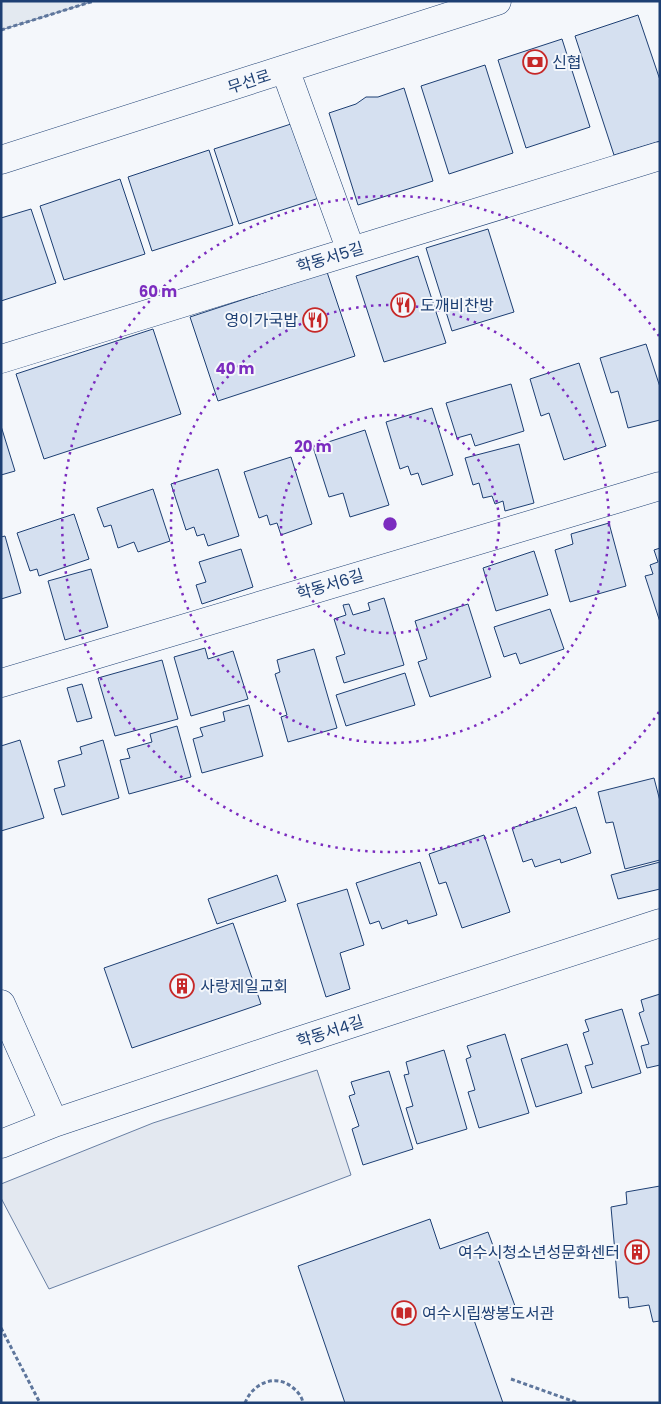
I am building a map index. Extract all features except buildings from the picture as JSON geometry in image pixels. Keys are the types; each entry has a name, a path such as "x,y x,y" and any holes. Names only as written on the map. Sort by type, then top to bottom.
{"street":[{"name":"무선로","path":"1,160 498,1"},
{"path":"285,69 350,251"},
{"name":"학동서5길","path":"1,360 660,156"},
{"name":"학동서6길","path":"1,683 660,486"},
{"name":"학동서4길","path":"1,1144 54,1123 286,1045 660,923"},
{"path":"1,1004 54,1123"}],"path":[{"path":"1,30 94,1"},
{"path":"1,1328 40,1403"},
{"path":"511,1379 578,1403"},
{"path":"244,1403 250,1392 258,1385 267,1381 278,1381 288,1384 296,1390 303,1403"}],"shaded area":[{"path":"1,1 94,1 1,30"},
{"path":"317,1070 351,1175 49,1289 1,1198 1,1184 153,1123"}],"place":[{"name":"신협","path":"535,62"},
{"name":"도깨비찬방","path":"403,305"},
{"name":"영이가국밥","path":"315,320"},
{"name":"사랑제일교회","path":"182,986"},
{"name":"여수시청소년성문화센터","path":"637,1252"},
{"name":"여수시립쌍봉도서관","path":"404,1313"}]}
